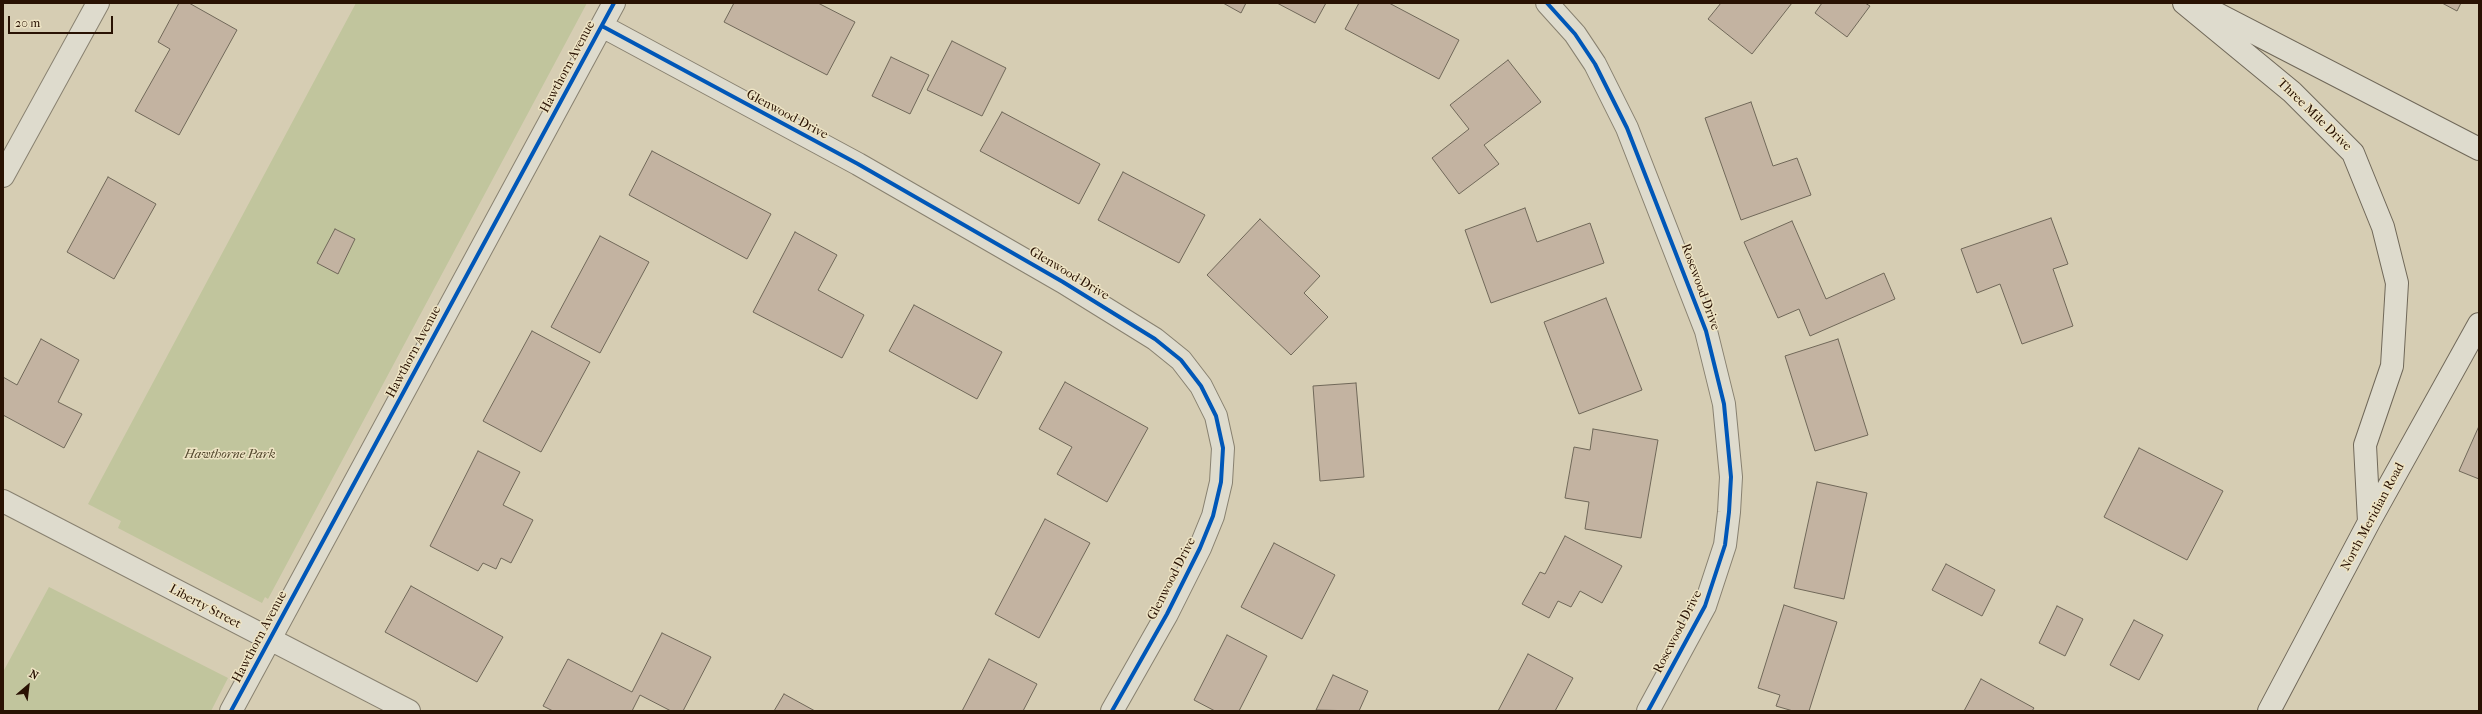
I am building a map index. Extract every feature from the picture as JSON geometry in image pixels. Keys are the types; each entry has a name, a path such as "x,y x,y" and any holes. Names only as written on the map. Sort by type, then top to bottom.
{"street":[{"path":"3,176 98,3"},
{"name":"Hawthorn Avenue","path":"231,711 614,3"},
{"name":"Rosewood Drive","path":"1547,3 1576,34 1591,58 1627,128 1706,331 1724,404 1731,477 1725,545 1705,606 1648,711"},
{"name":"Three Mile Drive","path":"2184,3 2292,92 2353,153 2383,227 2397,283 2392,366 2365,445 2369,522"},
{"path":"2195,3 2479,149"},
{"name":"Glenwood Drive","path":"602,26 858,164 1063,282 1155,339 1181,360 1202,386 1216,416 1223,448 1221,482 1213,516 1200,548 1167,614 1112,711"},
{"name":"North Meridian Road","path":"2269,711 2369,522 2479,324"},
{"name":"Liberty Street","path":"3,501 269,640 409,711"}],"green space":[{"name":"Hawthorne Park","path":"356,3 587,3 268,599 265,597 262,603 118,528 121,521 88,504"},
{"path":"49,587 228,678 211,711 3,711 3,672"}],"building":[{"path":"179,3 189,3 237,30 179,135 135,111 170,49 158,42"},
{"path":"734,3 818,3 855,22 827,75 724,22"},
{"path":"1223,3 1246,3 1241,13"},
{"path":"1277,3 1326,3 1315,23"},
{"path":"1359,3 1389,3 1459,40 1439,79 1345,29"},
{"path":"1721,3 1792,3 1752,54 1708,19"},
{"path":"1822,3 1865,3 1870,6 1847,37 1815,13"},
{"path":"2442,3 2461,3 2457,11"},
{"path":"952,41 1006,68 982,116 927,90"},
{"path":"891,57 929,75 910,114 872,96"},
{"path":"1508,60 1541,102 1484,145 1499,164 1459,194 1432,158 1469,129 1450,105"},
{"path":"1751,102 1773,166 1797,158 1811,195 1741,220 1705,118"},
{"path":"1002,112 1100,164 1079,204 980,151"},
{"path":"652,151 771,214 747,259 629,195"},
{"path":"1123,172 1205,215 1179,263 1098,220"},
{"path":"108,177 156,204 114,279 67,252"},
{"path":"1525,208 1537,242 1590,223 1604,263 1491,303 1465,230"},
{"path":"2051,218 2068,264 2053,269 2073,326 2022,344 2000,284 1977,293 1961,249"},
{"path":"1260,219 1320,276 1304,293 1328,317 1291,355 1207,275"},
{"path":"1792,221 1826,299 1884,273 1895,299 1810,336 1799,309 1778,318 1744,242"},
{"path":"335,229 355,239 338,274 317,263"},
{"path":"795,232 837,255 818,290 864,315 842,358 753,312"},
{"path":"600,236 649,262 600,353 551,327"},
{"path":"1606,298 1642,390 1579,414 1544,322"},
{"path":"914,305 1002,352 977,399 889,351"},
{"path":"532,331 590,362 541,452 483,421"},
{"path":"41,339 79,360 58,402 82,414 64,448 3,415 3,377 17,385"},
{"path":"1838,339 1868,435 1815,451 1785,356"},
{"path":"1065,382 1148,428 1107,502 1057,474 1072,447 1039,429"},
{"path":"1356,383 1364,477 1320,481 1313,386"},
{"path":"2479,426 2479,479 2459,471"},
{"path":"1593,429 1658,440 1641,538 1585,529 1589,502 1565,498 1574,447 1590,450"},
{"path":"2139,448 2223,491 2187,560 2104,517"},
{"path":"478,451 520,472 503,505 533,520 511,563 501,558 496,569 483,563 478,571 430,546"},
{"path":"1817,482 1867,493 1844,599 1794,588"},
{"path":"1045,519 1090,543 1039,638 995,614"},
{"path":"1565,536 1622,566 1602,603 1580,591 1571,607 1558,601 1549,618 1522,604 1540,572 1545,574"},
{"path":"1274,543 1335,575 1302,639 1241,607"},
{"path":"1946,564 1995,590 1982,616 1932,590"},
{"path":"411,586 503,637 477,682 385,632"},
{"path":"1784,605 1837,622 1809,711 1793,711 1776,706 1780,695 1758,688"},
{"path":"2057,606 2083,619 2065,656 2039,643"},
{"path":"2134,620 2163,635 2139,680 2110,665"},
{"path":"662,633 711,657 683,711 671,711 640,695 632,711 553,711 543,706 568,659 632,692"},
{"path":"1227,635 1267,656 1239,711 1215,711 1194,700"},
{"path":"1528,654 1573,678 1555,711 1498,711"},
{"path":"989,659 1037,684 1023,711 962,711"},
{"path":"1333,675 1368,691 1359,711 1316,710"},
{"path":"1981,679 2034,708 2032,711 1964,711"},
{"path":"784,694 815,711 774,711"}],"cycle path":[{"path":"231,711 614,3"},
{"path":"1547,3 1575,34 1595,64 1627,128 1706,331 1724,404 1731,477 1725,545 1705,606 1648,711"},
{"path":"602,26 858,164 1063,282 1155,339 1181,360 1201,386 1216,416 1223,448 1221,482 1213,516 1200,548 1167,614 1112,711"}]}
